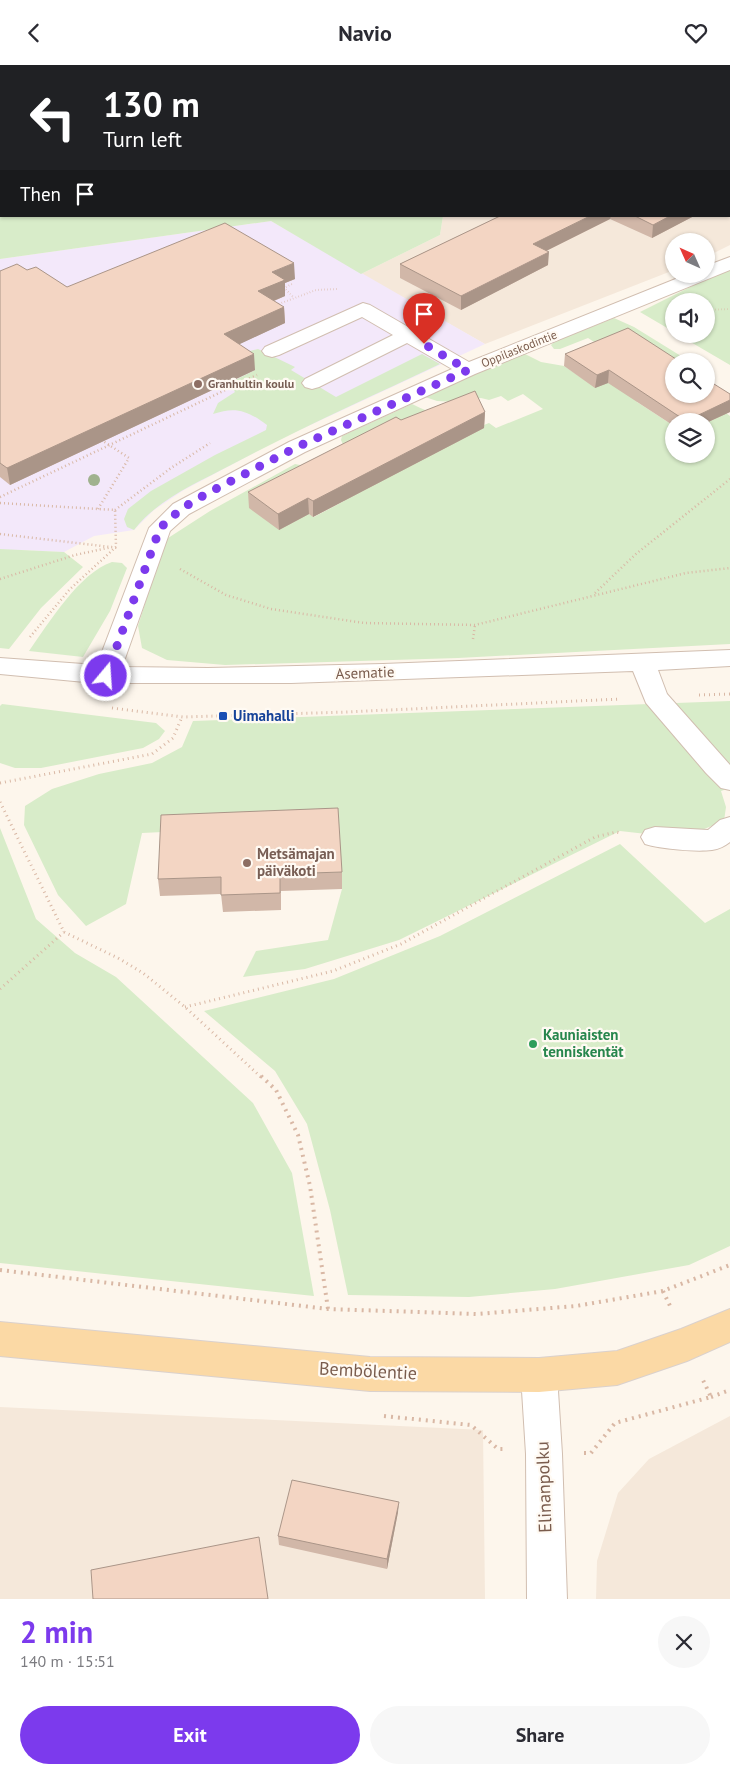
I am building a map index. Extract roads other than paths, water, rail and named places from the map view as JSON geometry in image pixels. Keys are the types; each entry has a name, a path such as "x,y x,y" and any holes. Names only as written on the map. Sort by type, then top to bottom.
{"main road":[{"name":"Bembölentie","path":"0,1339 370,1374 539,1375 617,1368 687,1344 730,1325"}],"street":[{"name":"Oppilaskodintie","path":"715,269 730,263"},
{"name":"Oppilaskodintie","path":"106,676 116,644 160,528 181,509 297,447 468,370 681,283"},
{"path":"272,351 363,309 468,370"},
{"path":"312,383 408,335"},
{"name":"Asematie","path":"0,666 106,676 206,678 730,659"},
{"path":"643,662 655,697 730,781"},
{"path":"655,837 713,840 730,827"},
{"name":"Elinanpolku","path":"539,1375 544,1454 547,1599"}],"place":[{"name":"Granhultin koulu","path":"198,384"},
{"name":"Uimahalli","path":"223,716"},
{"name":"Metsämajan päiväkoti","path":"247,863"},
{"name":"Kauniaisten tenniskentät","path":"533,1044"}]}
